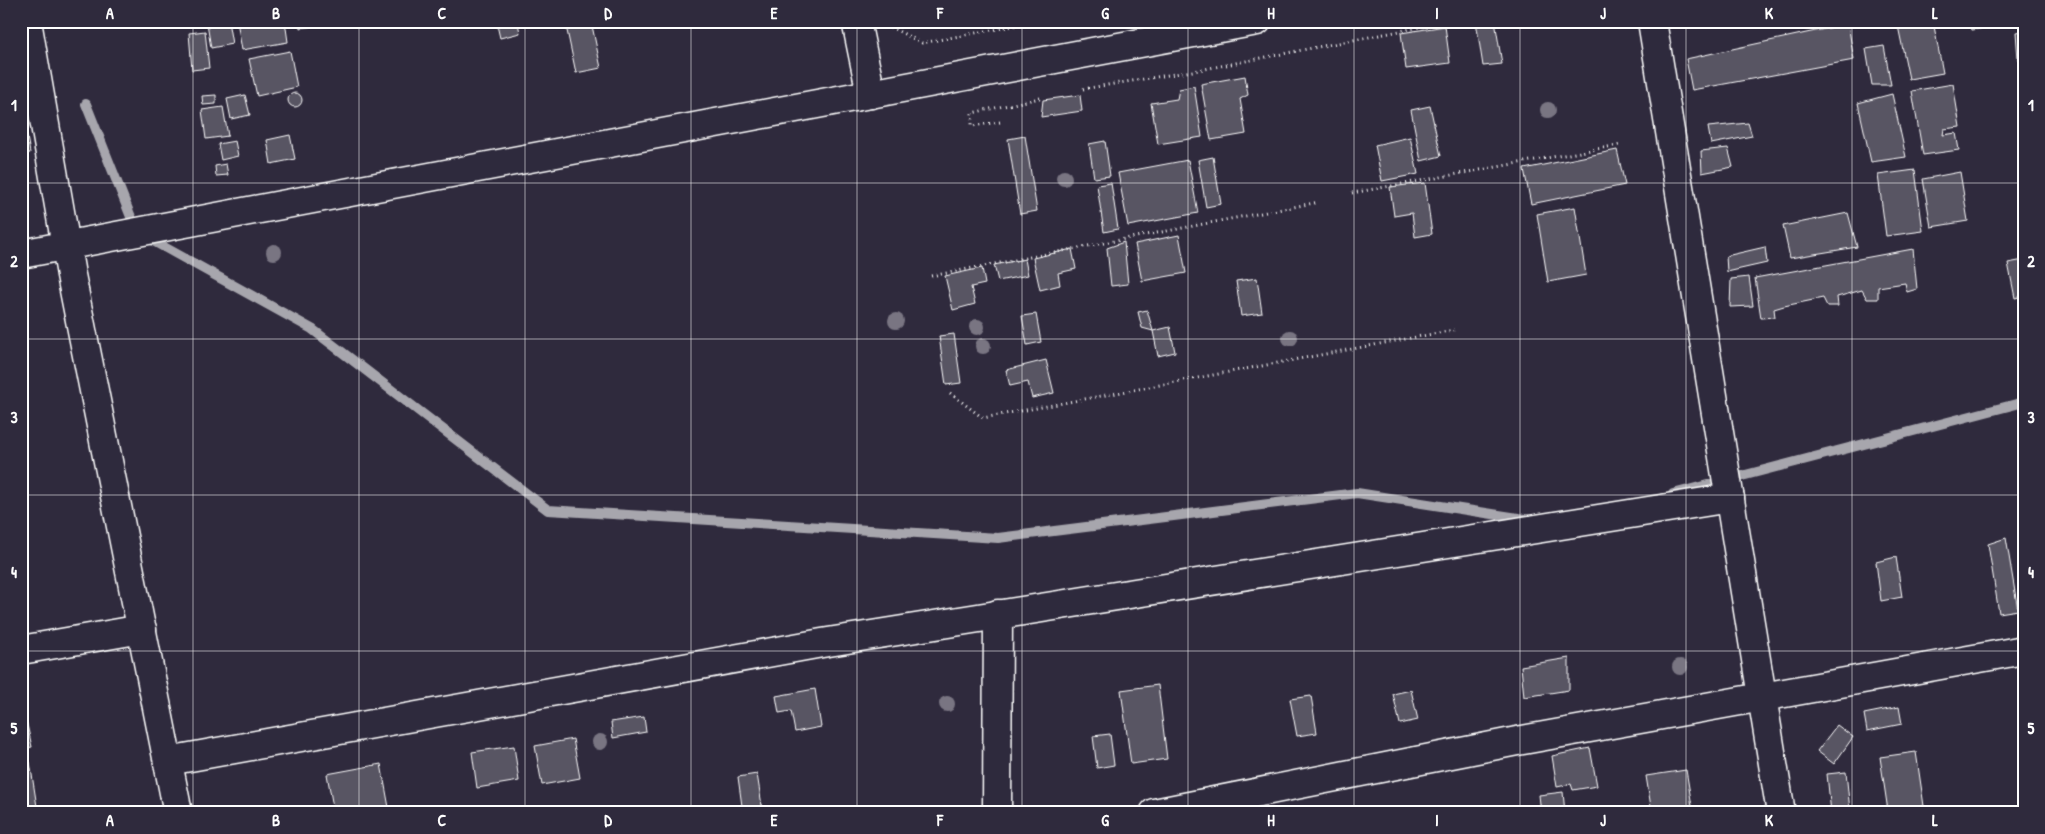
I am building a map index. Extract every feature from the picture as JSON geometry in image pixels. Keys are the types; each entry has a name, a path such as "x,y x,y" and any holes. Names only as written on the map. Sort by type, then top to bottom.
{"street":[{"path":"27,21 66,245 178,813"},
{"path":"856,21 871,94"},
{"path":"21,254 1257,21"},
{"path":"1652,21 1781,813"},
{"path":"168,761 822,643 1730,498"},
{"path":"997,813 998,614"},
{"path":"21,650 142,629"},
{"path":"1154,813 1517,741 2024,650"}],"path":[{"path":"890,27 922,43 1040,21"},
{"path":"1083,89 1205,69 1451,21"},
{"path":"1000,122 972,126 972,113 1040,98"},
{"path":"1352,193 1619,145"},
{"path":"931,276 1320,202"},
{"path":"950,393 983,418 1454,330"}],"building":[{"path":"143,21 176,21 176,23 144,27"},
{"path":"228,21 232,44 211,48 207,24"},
{"path":"237,21 285,21 288,42 242,50"},
{"path":"299,21 336,21 336,23 300,28"},
{"path":"496,21 527,21 518,23 520,33 500,38"},
{"path":"565,21 591,21 601,68 576,73"},
{"path":"1476,21 1495,21 1502,64 1483,66"},
{"path":"1897,21 1933,21 1943,73 1909,79"},
{"path":"1969,21 2024,21 2024,22 1972,30"},
{"path":"1848,24 1854,60 1692,90 1686,59"},
{"path":"1445,26 1450,63 1406,69 1401,33"},
{"path":"205,31 209,68 192,70 189,33"},
{"path":"2024,31 2024,59 2018,59 2016,32"},
{"path":"1884,46 1891,85 1872,85 1866,49"},
{"path":"290,51 297,87 257,96 249,59"},
{"path":"1245,76 1248,95 1240,99 1246,134 1211,140 1201,84"},
{"path":"1953,84 1960,127 1944,129 1943,135 1956,133 1959,150 1923,155 1912,91"},
{"path":"1194,86 1202,137 1158,144 1151,103 1177,99 1179,89"},
{"path":"295,93 300,95 302,100 300,105 295,107 290,105 288,100 290,95"},
{"path":"1892,94 1906,157 1871,162 1858,103"},
{"path":"216,95 216,104 203,105 202,96"},
{"path":"245,95 250,115 231,119 227,99"},
{"path":"1080,95 1082,111 1041,117 1043,100"},
{"path":"21,104 30,153 21,155"},
{"path":"1430,106 1441,156 1421,161 1411,110"},
{"path":"223,107 228,136 206,139 202,110"},
{"path":"1748,123 1752,136 1711,144 1708,127"},
{"path":"290,135 295,159 271,164 267,140"},
{"path":"1025,136 1037,211 1020,214 1008,139"},
{"path":"1410,137 1418,174 1382,181 1375,145"},
{"path":"235,141 238,156 221,160 218,144"},
{"path":"1105,141 1110,176 1094,178 1089,144"},
{"path":"1728,148 1733,167 1702,173 1701,151"},
{"path":"1617,150 1625,185 1531,204 1524,169"},
{"path":"1213,157 1221,204 1206,207 1198,160"},
{"path":"1188,160 1198,213 1128,226 1118,173"},
{"path":"226,164 228,175 216,176 215,166"},
{"path":"1915,170 1923,231 1886,236 1878,175"},
{"path":"1960,172 1968,221 1931,227 1923,179"},
{"path":"1111,183 1118,229 1104,232 1097,185"},
{"path":"1425,183 1432,234 1415,237 1412,213 1394,216 1390,187"},
{"path":"1575,207 1586,275 1548,282 1537,214"},
{"path":"1848,213 1857,247 1790,258 1783,226"},
{"path":"1179,235 1186,273 1142,281 1135,244"},
{"path":"1124,242 1128,284 1111,286 1107,248"},
{"path":"1765,247 1767,263 1727,272 1726,256"},
{"path":"1072,249 1076,269 1058,273 1060,285 1040,290 1033,258"},
{"path":"1913,249 1917,289 1907,292 1905,283 1878,287 1878,299 1867,299 1862,290 1837,297 1838,306 1827,306 1823,298 1774,309 1775,317 1761,318 1755,278"},
{"path":"1025,259 1028,275 998,281 994,265"},
{"path":"2024,260 2024,296 2015,298 2008,263"},
{"path":"982,268 985,284 971,287 975,304 953,310 945,276"},
{"path":"1749,277 1753,306 1730,307 1731,279"},
{"path":"1257,278 1262,313 1241,316 1236,281"},
{"path":"1147,310 1153,331 1142,328 1138,312"},
{"path":"1036,314 1041,342 1027,345 1022,316"},
{"path":"1170,327 1175,352 1158,356 1153,331"},
{"path":"954,334 961,383 946,385 939,336"},
{"path":"1046,360 1054,393 1032,398 1028,382 1010,386 1006,370"},
{"path":"2006,538 2018,610 1999,613 1988,544"},
{"path":"1896,557 1902,597 1881,601 1876,562"},
{"path":"1569,658 1569,690 1524,697 1521,666"},
{"path":"1158,685 1167,759 1131,764 1121,690"},
{"path":"815,689 821,727 795,732 791,711 779,713 776,696"},
{"path":"1411,690 1418,720 1400,724 1393,694"},
{"path":"1311,696 1317,733 1297,736 1290,699"},
{"path":"1899,707 1902,724 1867,731 1864,714"},
{"path":"21,711 24,711 32,747 21,749"},
{"path":"644,717 646,732 613,738 611,722"},
{"path":"1837,725 1853,737 1834,764 1817,751"},
{"path":"1110,734 1114,765 1097,768 1093,736"},
{"path":"573,739 580,778 542,785 535,746"},
{"path":"514,746 519,781 477,788 472,752"},
{"path":"1590,748 1597,786 1573,790 1571,784 1557,787 1552,756"},
{"path":"1916,752 1924,806 1888,811 1880,757"},
{"path":"30,762 38,813 21,813 21,763"},
{"path":"381,764 390,813 334,813 327,774"},
{"path":"1686,770 1693,812 1652,813 1646,776"},
{"path":"1846,772 1850,811 1831,813 1827,774"},
{"path":"757,774 763,812 743,813 738,777"},
{"path":"1563,792 1565,813 1541,813 1539,795"}],"waterway":[{"path":"86,104 137,232 312,329 548,510 998,538 1357,493 1531,520"},
{"path":"1673,494 2024,402"}]}
